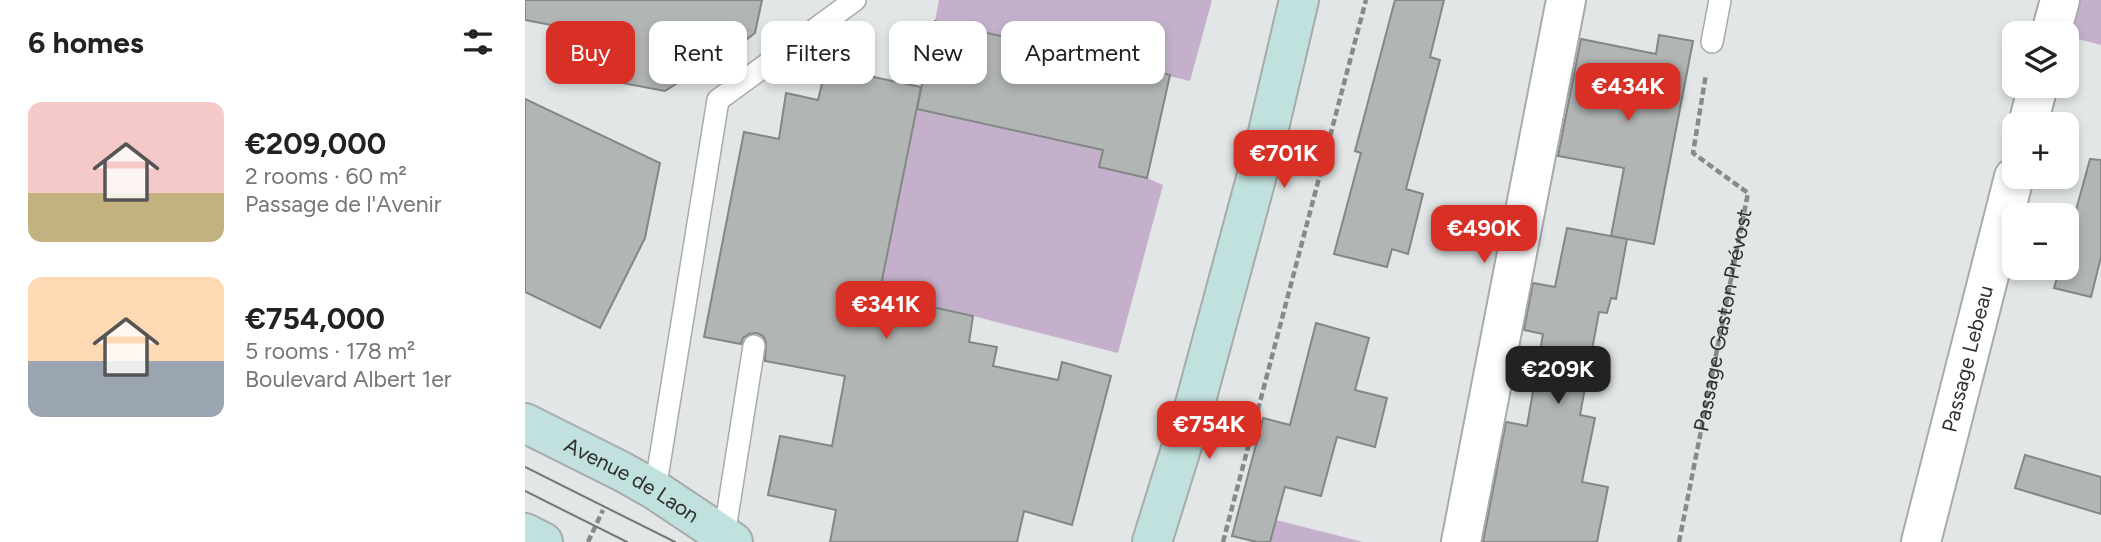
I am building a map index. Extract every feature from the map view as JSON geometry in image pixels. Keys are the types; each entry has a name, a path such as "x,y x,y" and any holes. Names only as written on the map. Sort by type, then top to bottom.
{"main road":[{"path":"1152,542 1195,404 1264,149 1299,0"},
{"name":"Avenue de Laon","path":"525,423 623,471 729,539"},
{"path":"525,533 544,542"}],"street":[{"path":"1461,542 1566,0"},
{"path":"2054,21 2060,0"},
{"name":"Passage Lebeau","path":"1921,542 2011,189"}],"lane":[{"path":"655,490 718,100 855,0"},
{"path":"1712,43 1720,0"},
{"path":"729,539 754,346"}],"path":[{"path":"1223,542 1366,0"},
{"name":"Passage Gaston Prévost","path":"1679,542 1748,193 1693,153 1712,43"}],"shaded area":[{"path":"939,0 1212,0 1190,81 1165,75 1165,21 1001,21 1001,37 987,33 987,21 935,21"},
{"path":"2062,0 2101,0 2101,45 2079,39 2079,21 2065,21"},
{"path":"917,109 1103,150 1099,167 1147,178 1163,185 1118,353 954,311 879,295"},
{"path":"1276,520 1363,542 1270,542"}],"building":[{"path":"525,0 762,0 755,33 747,39 747,21 649,21 649,84 676,84 665,91 627,84 635,84 635,21 546,21 546,24 525,20"},
{"path":"1395,0 1444,0 1430,57 1440,60 1406,189 1423,194 1408,254 1392,249 1387,267 1334,254 1361,153 1355,151"},
{"path":"987,33 1001,36 1001,84 1165,84 1165,74 1170,75 1147,178 1099,167 1103,150 917,109 922,84 987,84"},
{"path":"1659,35 1693,41 1654,244 1611,236 1624,168 1558,156 1581,39 1656,54"},
{"path":"875,77 889,80 889,84 921,87 879,295 973,316 969,342 997,347 993,366 1058,380 1062,362 1111,376 1072,525 1024,511 1017,542 830,542 836,510 768,495 780,436 832,446 845,376 765,361 766,342 763,336 757,333 743,338 741,344 704,337 744,132 779,139 786,93 818,100 822,84 875,84"},
{"path":"525,99 660,163 645,238 600,328 525,292"},
{"path":"2090,159 2101,160 2101,257 2091,297 2054,288 2056,280 2079,280 2078,203"},
{"path":"1567,228 1627,239 1616,299 1611,298 1607,313 1599,312 1580,415 1595,418 1582,482 1608,487 1597,542 1483,542 1506,422 1527,426 1543,334 1524,330 1533,283 1555,287"},
{"path":"1316,323 1369,338 1355,390 1387,398 1375,447 1337,437 1321,496 1285,487 1270,542 1232,536 1263,418 1290,425"},
{"path":"2025,455 2101,477 2101,514 2015,488"}],"tram line":[{"path":"525,467 675,542"},
{"path":"525,491 627,542"}]}
